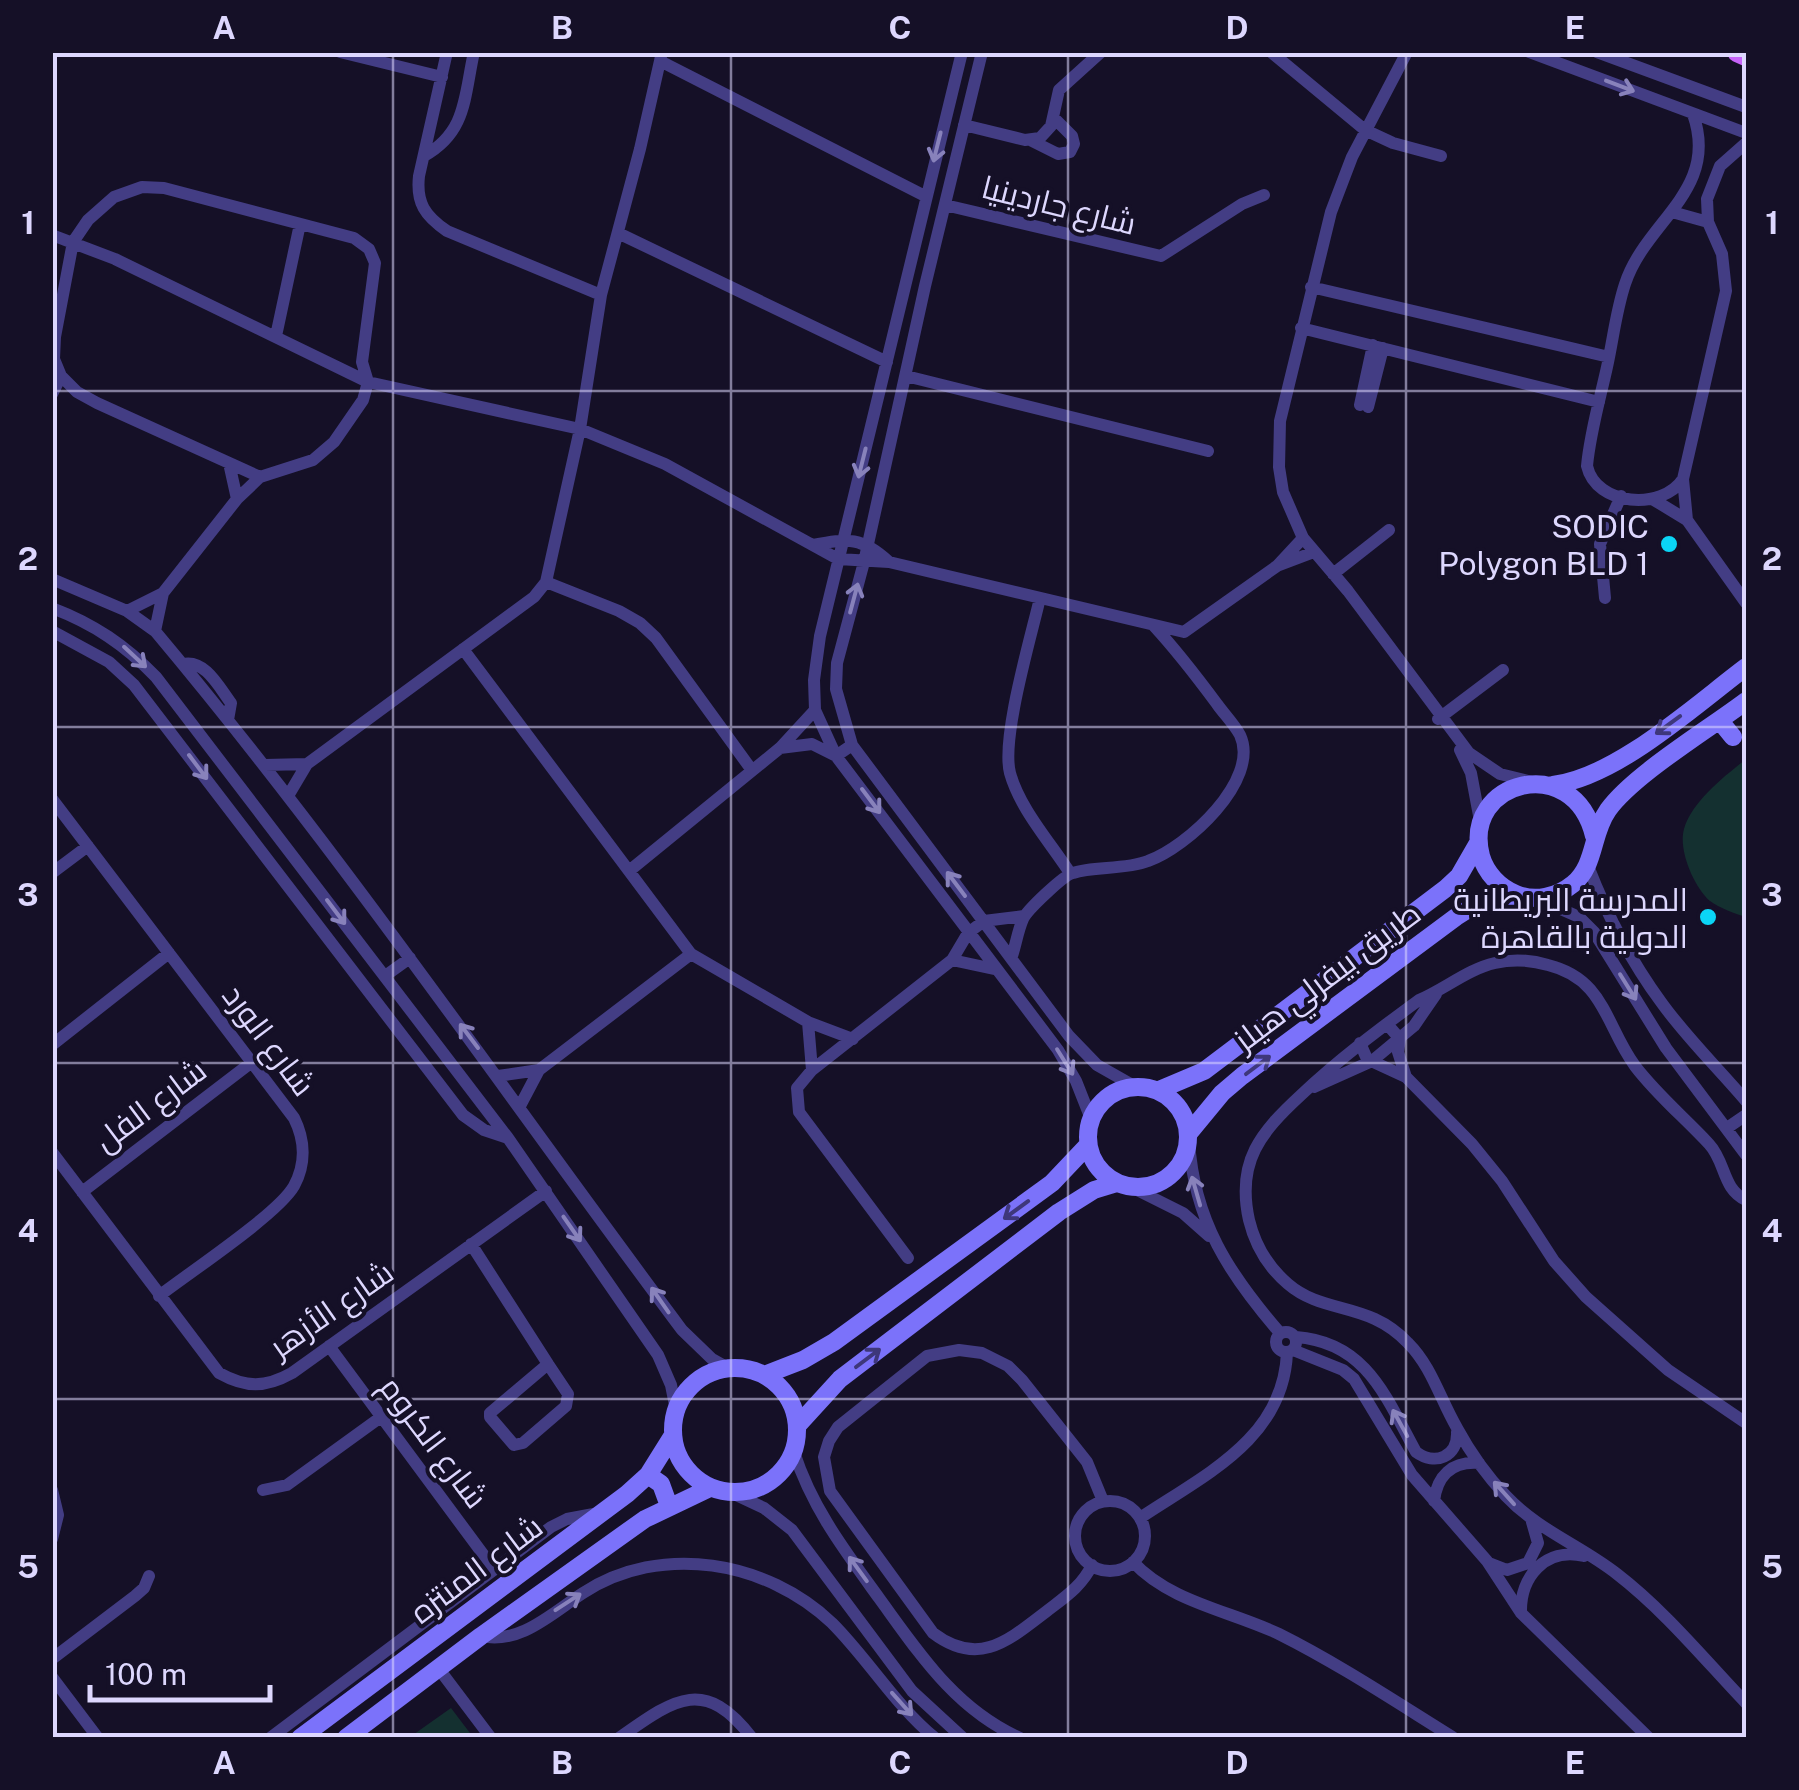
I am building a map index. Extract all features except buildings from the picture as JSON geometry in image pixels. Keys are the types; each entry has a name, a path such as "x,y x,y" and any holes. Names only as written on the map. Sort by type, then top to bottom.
{"main road":[{"path":"1737,52 1746,56"}],"street":[{"path":"340,52 442,77"},
{"path":"447,52 418,193 430,220 447,231 601,294"},
{"path":"424,156 454,134 474,52"},
{"path":"962,52 820,636 814,680 815,710 836,756 1067,1064 1091,1119 1088,1146 1104,1174 1183,1214 1212,1239"},
{"path":"982,52 837,663 836,689 852,744 1080,1049 1105,1070 1134,1086 1159,1090 1180,1108 1189,1137 1191,1174 1212,1239 1280,1334 1277,1345 1292,1346 1318,1339 1352,1356 1377,1382 1416,1452 1424,1458 1448,1463 1479,1463"},
{"path":"1272,52 1365,130 1441,156"},
{"path":"1407,52 1340,184 1301,328 1278,442 1283,492 1303,538 1440,718 1476,759 1500,774 1544,784 1582,805 1594,836"},
{"path":"1529,52 1746,134"},
{"path":"1597,52 1746,107"},
{"path":"1032,141 1045,134 1060,90 1100,53"},
{"path":"288,796 307,764 534,597 546,582 580,429 601,294 661,57 925,196"},
{"path":"1693,114 1700,138 1700,157 1690,185 1632,266 1621,300 1587,466 1601,490 1654,500 1686,520 1746,603"},
{"path":"964,125 1032,141 1058,154 1070,152 1072,136 1053,117"},
{"path":"1686,520 1683,479 1726,291 1722,254 1708,222 1707,200 1716,173 1727,158 1746,144"},
{"path":"128,611 163,593 237,499 260,477 298,468 324,452 351,420 368,382 362,362 374,263 372,254 354,238 164,188 142,187 114,197 79,230 73,242 55,337 54,359 61,376 77,392 97,403 260,477"},
{"name":"شارع جاردينيا","path":"945,205 1161,256 1242,204 1264,195"},
{"path":"1672,212 1708,222"},
{"path":"276,336 300,224"},
{"path":"618,233 887,362"},
{"path":"52,234 115,258 368,382 580,429 666,464 838,559 889,562 1184,632 1277,566 1303,538"},
{"path":"907,279 926,286"},
{"path":"1311,288 1609,357"},
{"path":"1301,328 1599,402"},
{"path":"1364,406 1378,347"},
{"path":"52,394 61,376"},
{"path":"906,376 1208,451"},
{"path":"229,463 237,499"},
{"path":"1654,500 1671,493 1683,479"},
{"path":"1605,598 1600,544 1620,496"},
{"path":"1332,574 1389,530"},
{"path":"813,545 844,539 868,544 889,562"},
{"path":"1277,566 1314,552"},
{"path":"52,579 128,611 155,631 265,765 682,1330 712,1359 728,1368"},
{"path":"546,582 640,622 656,638 751,768"},
{"path":"155,631 163,593"},
{"path":"1040,598 1019,686 1008,760 1019,795 1070,873"},
{"path":"52,608 107,633 156,677 546,1191 658,1355 676,1410"},
{"path":"1012,956 1024,916 1070,873 1149,861 1193,833 1216,812 1234,782 1244,756 1240,736 1153,624"},
{"path":"52,631 110,662 134,685 463,1115 484,1130 508,1138"},
{"path":"1184,632 1186,662"},
{"path":"463,649 691,954 808,1022 853,1038"},
{"path":"1479,834 1488,809 1500,795 1516,786 1583,780 1610,767 1746,668"},
{"path":"1440,718 1503,670"},
{"path":"1527,897 1566,890 1588,866 1594,836 1618,798 1746,701"},
{"path":"629,870 780,748 815,710"},
{"path":"1440,718 1466,761 1482,860 1490,875 1503,888 1560,906 1594,932 1666,1048 1746,1155"},
{"path":"1720,721 1734,738"},
{"path":"780,748 812,744 836,756"},
{"path":"836,756 852,744"},
{"path":"265,765 307,764"},
{"name":"شارع الورد","path":"52,799 299,1128 303,1156 300,1172 283,1200 160,1296"},
{"name":"طريق بيفرلي هيلز","path":"1159,1090 1204,1070 1445,889 1460,876 1479,834"},
{"path":"52,874 88,846"},
{"path":"1588,866 1629,954 1686,1034 1746,1101"},
{"name":"طريق بيفرلي هيلز","path":"1189,1137 1222,1093 1242,1076 1456,917 1485,901 1527,897"},
{"path":"908,1258 799,1112 797,1088 812,1070 952,960 968,934 984,921 1024,916"},
{"path":"52,1045 168,952"},
{"path":"520,1106 540,1070 691,954"},
{"path":"385,976 410,958"},
{"path":"952,960 995,969"},
{"path":"1746,1200 1731,1190 1713,1148 1650,1085 1632,1061 1594,992 1582,979 1567,970 1517,960 1493,963 1471,972 1419,1000 1360,1043 1275,1116 1257,1142 1246,1188 1252,1234 1267,1262 1289,1285 1316,1302 1369,1314 1405,1339 1432,1374 1457,1430 1479,1463 1532,1522 1614,1572 1641,1594 1746,1703"},
{"path":"1299,1096 1372,1062 1400,1039 1436,994"},
{"path":"808,1022 812,1070"},
{"path":"1387,1024 1400,1039 1398,1052 1406,1077"},
{"path":"1666,1048 1686,1034"},
{"path":"1360,1043 1363,1054 1406,1077 1472,1144 1502,1181 1535,1235 1586,1297 1668,1370 1746,1423"},
{"name":"شارع الفل","path":"82,1192 252,1062"},
{"path":"498,1076 540,1070"},
{"path":"1091,1119 1108,1096 1134,1086"},
{"path":"1726,1128 1746,1115"},
{"path":"798,1424 840,1379 1059,1212 1094,1190 1124,1185 1148,1187 1163,1181 1185,1157 1189,1137"},
{"path":"764,1375 803,1360 834,1342 1038,1194 1088,1146"},
{"name":"شارع الأزهر","path":"52,1152 219,1373 236,1383 256,1386 275,1382 329,1346 546,1191"},
{"path":"471,1244 568,1394 566,1406 523,1443 514,1445 490,1413 548,1364"},
{"name":"شارع الكروم","path":"329,1346 494,1569"},
{"path":"1292,1346 1343,1370 1354,1380 1392,1446 1487,1561 1520,1614 1648,1738"},
{"path":"1140,1518 1254,1437 1280,1394 1292,1346"},
{"path":"1092,1566 1075,1589 1008,1641 980,1650 953,1645 933,1633 830,1490 824,1458 828,1441 838,1426 927,1356 969,1350 994,1358 1020,1378 1087,1462 1104,1501"},
{"path":"963,1738 912,1691 792,1530 764,1508 710,1488 691,1475 678,1456 673,1434 676,1410 690,1386 714,1371 746,1369 764,1375 787,1396 798,1424 794,1452 824,1522 932,1670 968,1706 1020,1738"},
{"path":"264,1490 287,1485 382,1417"},
{"path":"1434,1501 1435,1488 1458,1440 1457,1430"},
{"name":"شارع المنتزه","path":"300,1738 602,1513 648,1475 673,1434"},
{"path":"732,1493 763,1487 776,1478 794,1452"},
{"path":"648,1475 665,1491 668,1506"},
{"name":"شارع المنتزه","path":"346,1738 645,1519 710,1488"},
{"path":"52,1490 58,1515 52,1539"},
{"path":"1104,1501 1124,1504 1140,1518 1144,1546 1133,1562 1117,1570 1092,1566 1078,1550 1076,1530 1085,1511 1104,1501"},
{"path":"270,1738 566,1518 602,1513"},
{"path":"1520,1614 1520,1598 1538,1543 1532,1522"},
{"path":"1487,1561 1507,1570 1562,1554 1591,1558"},
{"path":"1133,1562 1150,1579 1170,1590 1310,1650 1454,1738"},
{"path":"464,1614 481,1636 509,1638 591,1587 622,1575 662,1566 705,1564 760,1577 787,1589 833,1625 935,1738"},
{"path":"52,1659 135,1596 149,1576"},
{"path":"876,1674 890,1663"},
{"path":"439,1669 491,1738"},
{"path":"52,1677 98,1738"},
{"path":"619,1738 664,1706 683,1698 721,1705 752,1738"}],"green space":[{"path":"1746,759 1746,917 1718,906 1704,895 1689,868 1683,838 1688,819 1702,799"},
{"path":"451,1708 473,1737 410,1737"}],"place":[{"name":"SODIC Polygon BLD 1","path":"1669,544"},
{"name":"المدرسة البريطانية الدولية بالقاهرة","path":"1708,917"}]}
